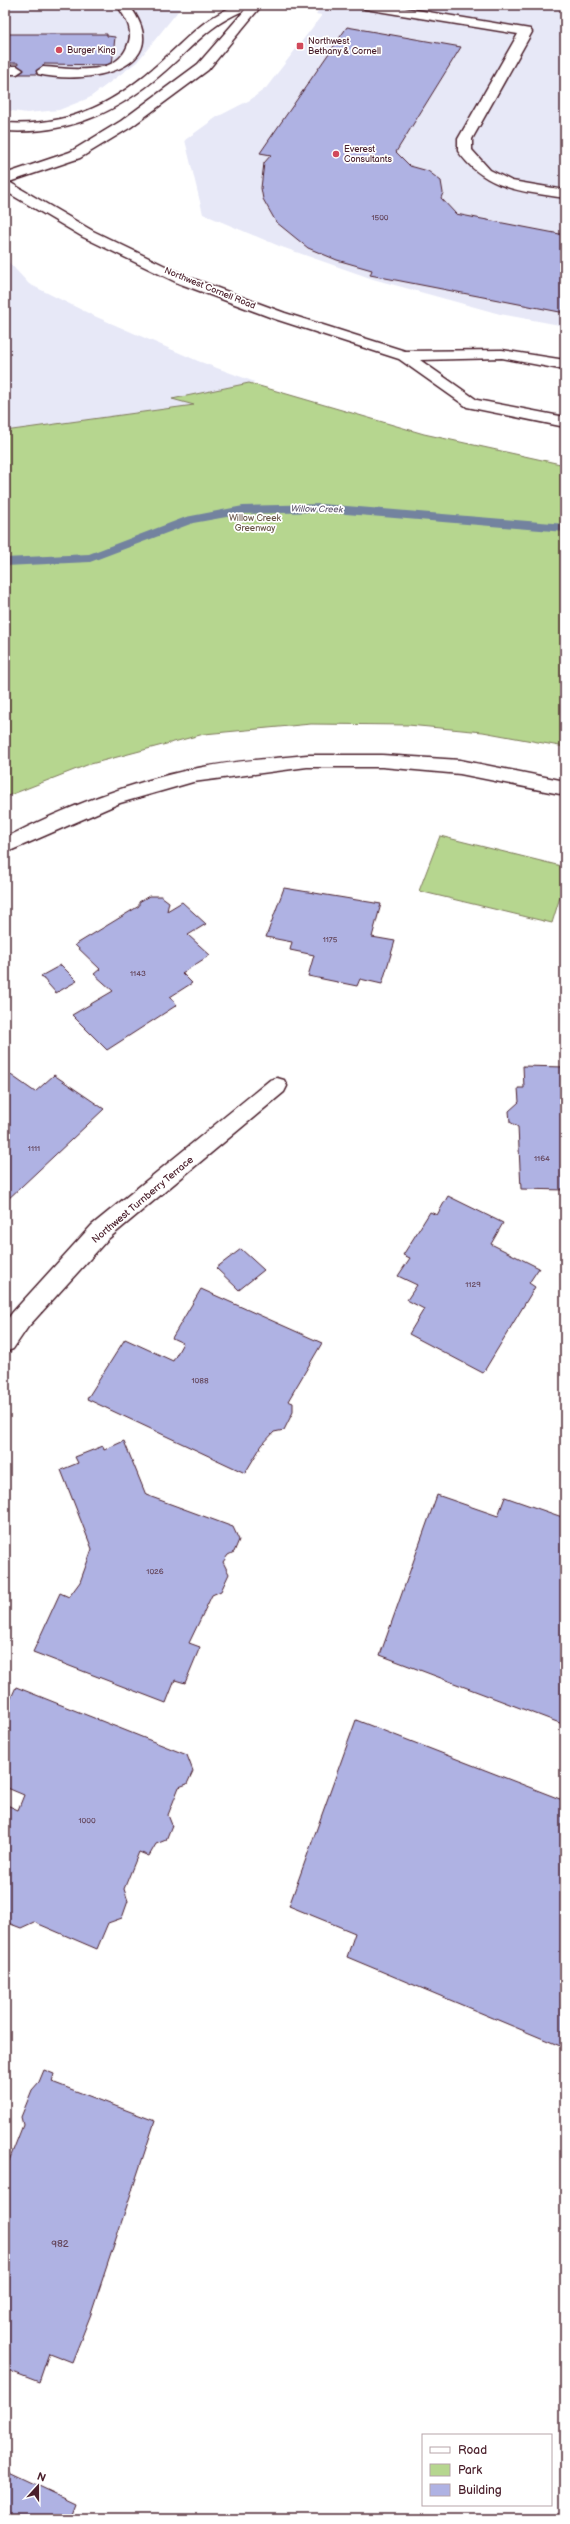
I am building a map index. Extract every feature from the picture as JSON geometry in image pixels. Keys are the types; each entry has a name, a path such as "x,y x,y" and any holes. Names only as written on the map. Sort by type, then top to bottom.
{"main road":[{"path":"43,71 108,70 124,63 133,54 138,31 134,19 123,5"},
{"path":"5,127 37,130 65,125 92,115 149,78 207,24 246,5"},
{"path":"5,179 75,155 126,124 203,66 256,5"},
{"path":"365,5 526,32 466,139 465,151 485,173 508,184 565,194"},
{"name":"Northwest Cornell Road","path":"5,185 88,234 183,280 280,316 404,356 472,404 565,422"},
{"name":"Northwest Cornell Road","path":"404,356 502,354 565,364"},
{"path":"5,846 36,830 114,798 193,775 307,761 382,761 460,767 565,788"},
{"name":"Northwest Turnberry Terrace","path":"5,1342 20,1320 100,1232 277,1086"}],"shaded area":[{"path":"5,5 183,5 137,62 89,98 59,110 27,113 5,110"},
{"path":"322,5 565,5 565,326 500,314 373,279 279,246 203,214 185,140 217,117 250,100 266,88 322,15 316,14"},
{"path":"5,258 29,284 92,315 198,361 255,382 173,399 195,405 5,431"}],"green space":[{"name":"Willow Creek Greenway","path":"249,383 424,434 565,465 565,747 483,732 408,725 311,724 204,734 87,765 5,797 5,431 194,405 172,399"},
{"path":"440,836 565,867 565,881 552,923 419,891"}],"building":[{"path":"347,27 461,47 396,152 410,166 428,171 441,181 443,193 441,198 456,214 565,235 565,313 370,275 372,270 337,260 308,248 276,222 263,199 261,188 264,163 271,155 260,153"},
{"name":"Burger King","path":"8,34 107,34 107,36 115,37 112,65 44,64 42,74 16,74 18,63 5,63 5,37"},
{"path":"284,888 381,904 372,937 395,941 382,984 360,979 357,986 308,976 314,955 290,950 292,942 266,937"},
{"path":"149,896 161,896 169,902 167,911 182,902 206,924 188,935 210,955 182,973 192,983 170,997 177,1005 107,1050 72,1015 113,991 94,974 100,969 75,945 139,906 139,902"},
{"path":"61,965 77,981 56,993 41,976"},
{"path":"523,1066 565,1067 565,1190 521,1189 518,1127 510,1122 509,1111 519,1102 518,1088 524,1088"},
{"path":"8,1073 35,1092 54,1075 104,1109 5,1202 5,1076"},
{"path":"448,1196 503,1223 491,1244 539,1268 529,1283 535,1287 483,1373 409,1334 424,1309 407,1300 417,1285 398,1276 410,1258 403,1255 430,1212 437,1215"},
{"path":"241,1249 264,1270 239,1290 216,1268"},
{"path":"201,1289 322,1343 288,1401 293,1403 293,1412 284,1430 274,1432 262,1445 245,1473 87,1399 125,1339 173,1361 183,1343 172,1338"},
{"path":"124,1441 146,1495 233,1527 239,1540 234,1552 228,1555 223,1562 229,1574 221,1591 212,1595 189,1643 200,1647 185,1683 175,1680 166,1703 33,1652 60,1593 69,1597 80,1582 92,1549 61,1470 78,1463 75,1457 103,1446 104,1450"},
{"path":"437,1495 498,1516 505,1497 565,1518 565,1725 380,1655"},
{"path":"16,1687 187,1755 193,1771 187,1784 179,1787 168,1815 172,1825 166,1840 156,1844 149,1856 139,1852 124,1889 128,1901 122,1918 108,1923 97,1949 34,1922 21,1928 8,1923 5,1910 5,1810 7,1805 18,1810 24,1795 5,1787 5,1711"},
{"path":"356,1720 565,1801 565,2048 347,1957 355,1933 289,1906"},
{"path":"44,2070 54,2074 52,2082 155,2121 91,2314 72,2362 49,2353 39,2382 5,2369 5,2171 23,2125 21,2117 32,2090 39,2082"},
{"path":"5,2470 75,2503 69,2519 5,2519"}],"waterway":[{"name":"Willow Creek","path":"5,562 90,558 190,520 243,510 322,508 565,528"}],"place":[{"name":"Northwest Bethany & Cornell","path":"300,46"},
{"name":"Burger King","path":"59,50"},
{"name":"Everest Consultants","path":"336,154"}]}
